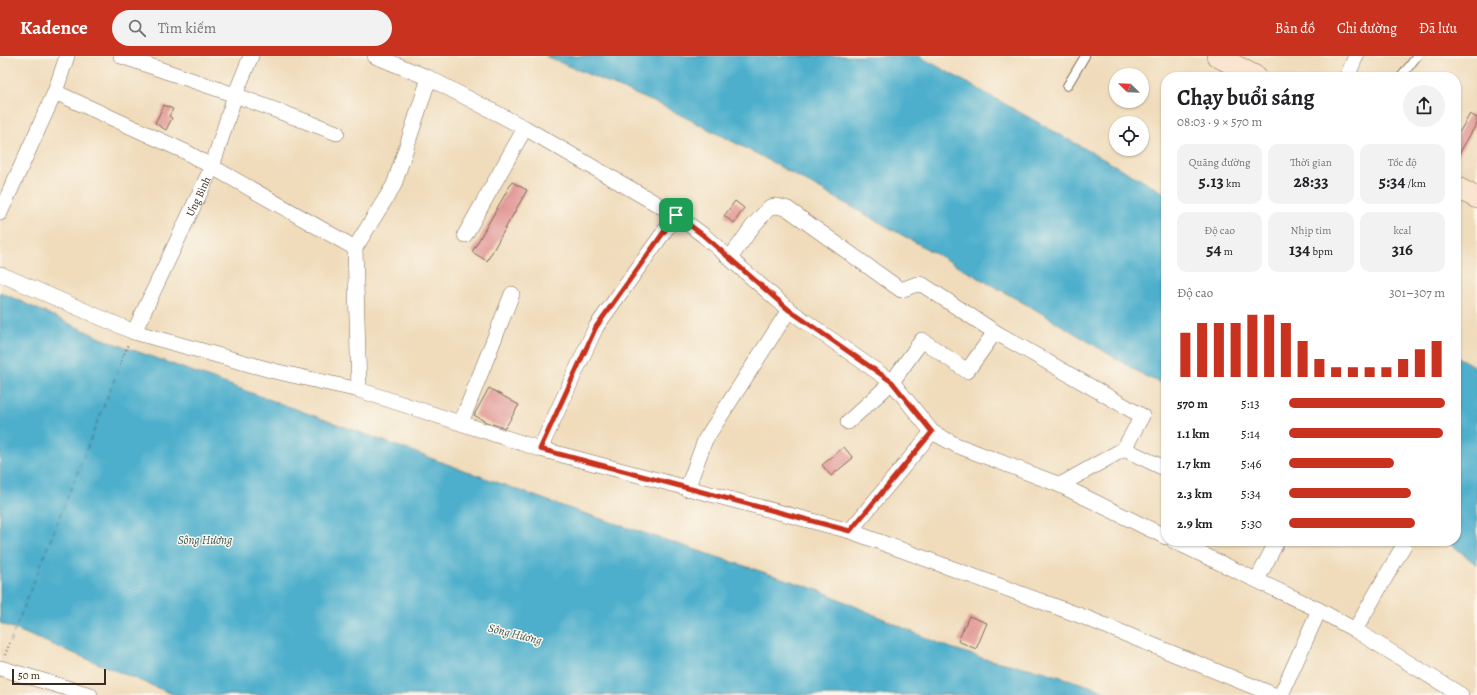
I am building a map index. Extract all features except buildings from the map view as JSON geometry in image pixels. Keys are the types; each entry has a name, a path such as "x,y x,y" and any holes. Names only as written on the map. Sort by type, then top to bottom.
{"main road":[{"path":"1217,56 1247,72"},
{"path":"1461,189 1477,198"}],"street":[{"path":"0,213 55,92 67,56"},
{"path":"121,56 235,95 337,133"},
{"name":"Ưng Bình","path":"134,332 212,167 235,95 251,56"},
{"path":"375,56 429,78 525,128 676,215 703,235 789,310 892,382 932,432 956,445 1060,485 1161,535"},
{"path":"1349,72 1356,56"},
{"path":"359,390 355,248 394,185 429,78"},
{"path":"55,92 186,152 355,248"},
{"path":"465,235 525,128"},
{"path":"730,258 753,226 770,207 777,206 788,209 901,290 917,284 923,286 995,332 1142,416 1124,449 1060,485"},
{"path":"540,449 596,327 676,215"},
{"path":"0,274 134,332 274,371 359,390 540,449 850,531 1084,617 1274,695"},
{"path":"461,423 512,294"},
{"path":"687,489 705,440 789,310"},
{"path":"848,422 892,382 922,340 967,371 995,332"},
{"path":"850,531 932,432"},
{"path":"1124,449 1161,467"},
{"path":"1185,546 1319,610 1355,630 1461,695"},
{"path":"1257,580 1274,546"},
{"path":"1355,630 1403,546"},
{"path":"1281,695 1319,610"},
{"path":"0,668 90,695"}],"lane":[{"path":"1067,86 1085,56"},
{"path":"1405,72 1417,56"}],"path":[{"path":"120,365 134,332"}],"water":[{"path":"545,56 919,56 1161,191 1161,383 1145,376 1038,311 759,155 661,105"},
{"name":"Sông Hương","path":"0,292 103,339 565,507 821,591 942,645 985,659 1042,671 1096,688 1110,695 175,695 0,623"},
{"path":"1461,359 1477,368 1477,565 1453,546 1461,546"}],"ferry route":[{"path":"10,642 120,365"}],"route":[{"path":"676,215 703,235 789,310 892,382 932,432 850,531 540,449 596,327 676,215"}]}
